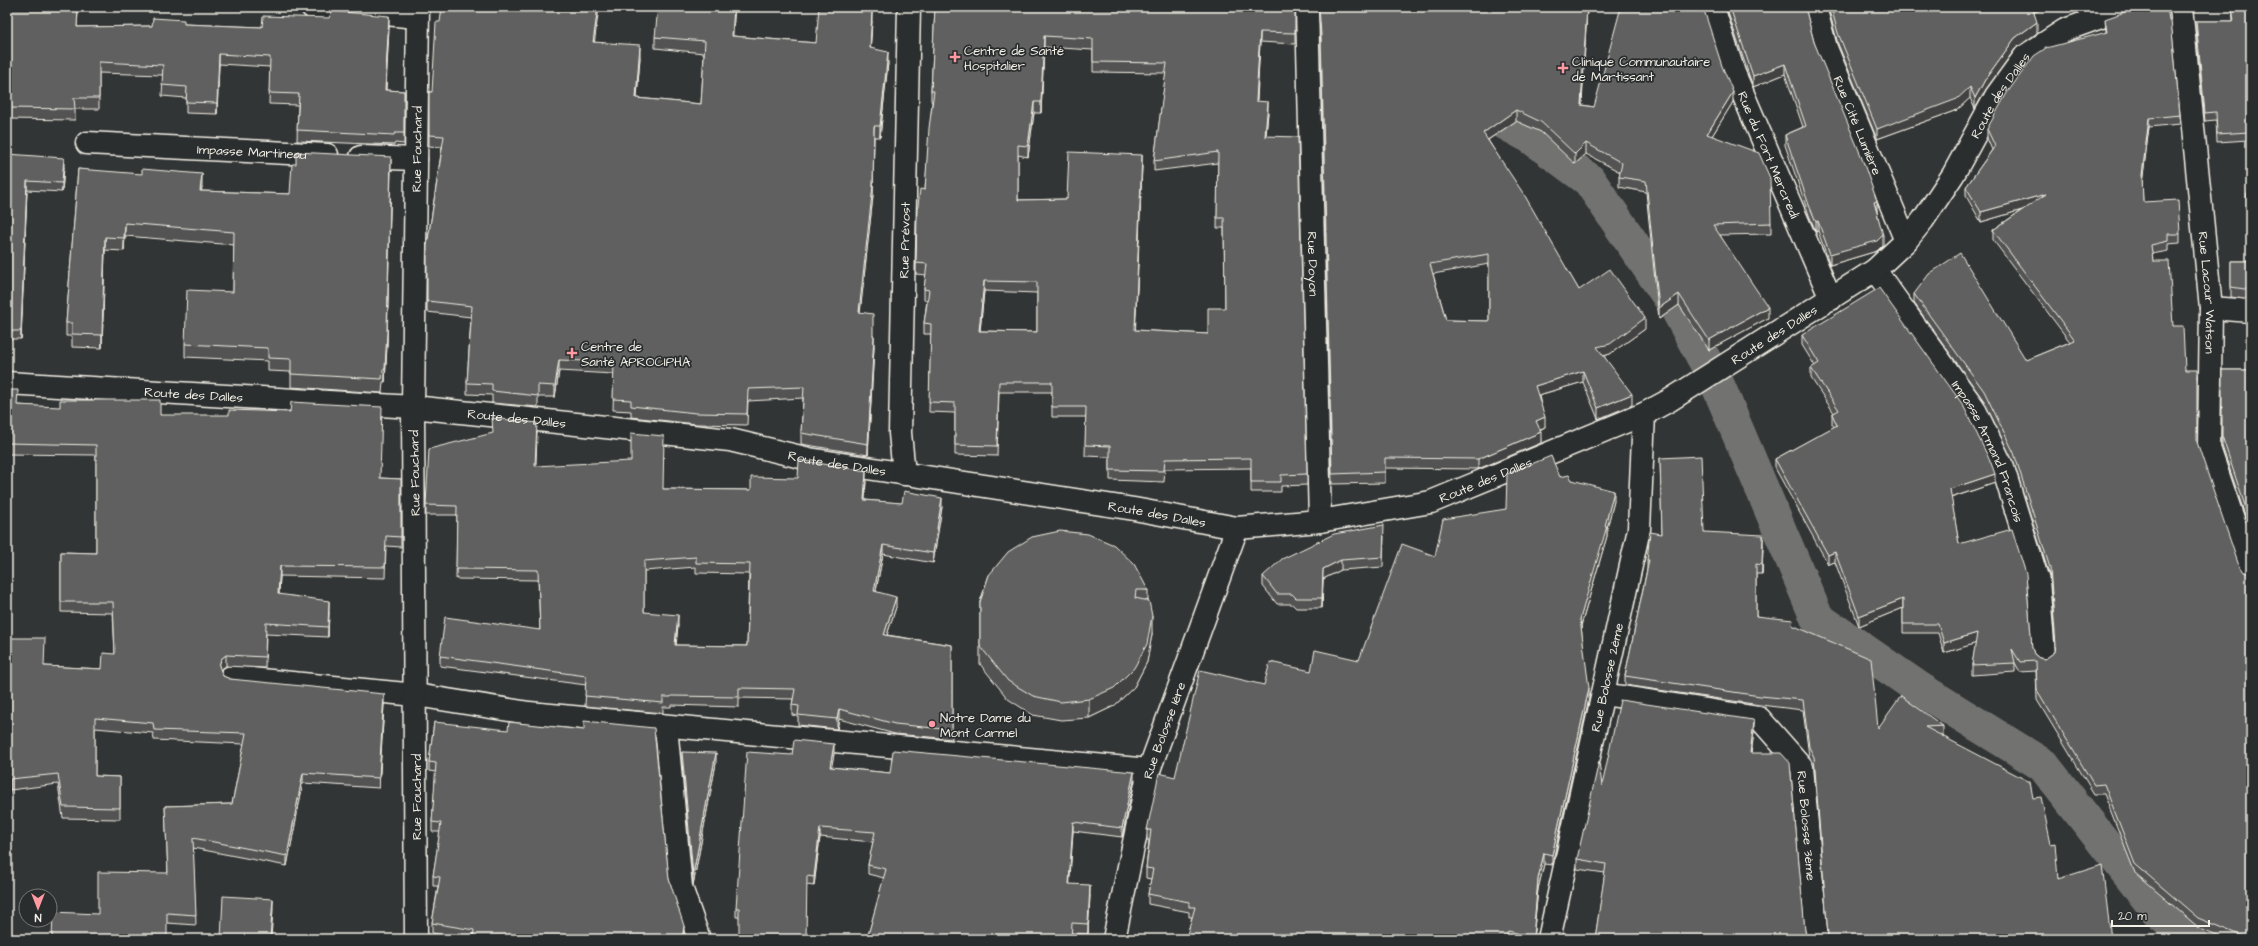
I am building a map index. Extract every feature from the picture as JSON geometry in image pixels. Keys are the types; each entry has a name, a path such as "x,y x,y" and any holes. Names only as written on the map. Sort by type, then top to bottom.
{"street":[{"path":"312,7 417,12"},
{"name":"Rue Prévost","path":"904,474 900,433 909,7"},
{"name":"Rue Doyon","path":"1307,7 1320,521"},
{"name":"Rue du Fort Mercredi","path":"1713,7 1734,73 1831,299"},
{"name":"Rue Cité Lumière","path":"1815,7 1826,48 1906,240"},
{"name":"Route des Dalles","path":"7,383 413,407 730,440 809,459 1134,509 1238,528 1320,521 1431,502 1644,414 1670,400 1875,270 1906,240 1953,175 1996,96 2025,56 2065,30 2129,7"},
{"name":"Rue Lacour Watson","path":"2181,7 2211,308 2209,448 2251,572"},
{"name":"Rue Fouchard","path":"416,939 416,695 413,407 417,12"},
{"name":"Impasse Martineau","path":"87,143 416,159"},
{"name":"Impasse Armand Francois","path":"1875,270 1974,408 2003,468 2038,581 2044,656"},
{"path":"2211,308 2251,311"},
{"name":"Rue Bolosse 2ème","path":"1549,939 1639,529 1644,414"},
{"name":"Rue Bolosse 1ère","path":"1114,939 1149,770 1238,528"},
{"path":"231,677 416,695 529,713 1149,770"},
{"name":"Rue Bolosse 3ème","path":"1602,694 1758,718 1802,767 1817,939"},
{"path":"666,726 681,887 699,939"}],"building":[{"path":"7,7 78,7 77,27 152,26 153,18 184,20 184,24 262,27 263,16 329,18 332,11 389,16 385,90 404,91 404,133 395,133 394,135 297,130 299,94 269,93 270,57 219,54 217,103 186,102 187,87 162,85 163,65 99,62 99,98 74,98 75,109 7,108"},
{"path":"442,7 598,7 593,42 640,45 636,98 701,104 705,41 655,37 658,7 734,7 732,36 816,43 819,7 872,10 870,48 888,52 880,126 874,126 873,185 859,312 873,314 874,336 868,444 801,433 804,387 748,389 747,414 696,413 631,406 631,400 613,399 614,362 559,360 555,386 538,385 538,396 492,391 492,384 467,383 472,306 427,301 427,246 444,136 429,135 429,92 432,92 436,22 440,22"},
{"path":"935,7 1295,7 1295,33 1260,32 1256,101 1268,102 1265,136 1298,137 1307,474 1281,475 1281,482 1251,482 1251,458 1165,459 1164,471 1110,470 1110,446 1085,445 1086,407 1052,407 1052,382 999,382 997,446 955,445 955,403 929,402 931,324 924,323 929,290 924,289 927,264 916,263 917,214 920,189 925,190 929,128 934,91 931,91","holes":["1044,36 1093,39 1093,62 1167,63 1154,161 1218,152 1217,218 1224,218 1225,308 1208,308 1208,334 1135,330 1142,155 1069,152 1067,199 1018,200 1018,145 1028,146 1034,102 1041,102","984,281 1037,282 1037,332 979,331"]},
{"path":"1319,7 1587,7 1581,105 1594,107 1621,7 1703,7 1722,66 1733,92 1707,134 1759,153 1770,178 1771,223 1713,225 1768,307 1709,340 1679,294 1659,308 1646,181 1619,177 1622,163 1586,143 1575,154 1541,122 1516,110 1483,133 1525,196 1579,290 1610,269 1645,318 1610,344 1597,347 1632,394 1598,408 1583,371 1535,386 1545,417 1536,421 1541,432 1478,459 1385,458 1385,472 1332,474 1321,35","holes":["1489,254 1489,321 1446,320 1430,264"]},
{"path":"1730,7 1805,7 1814,42 1860,153 1877,201 1874,202 1883,235 1877,241 1830,254 1818,221 1816,222 1809,205 1785,135 1806,126 1785,64 1753,76"},
{"path":"1831,7 2032,7 2037,22 2015,38 1986,78 1975,98 1970,87 1957,99 1877,129 1838,33"},
{"path":"2136,7 2167,7 2169,20 2171,20 2180,115 2149,118 2142,175 2143,202 2178,200 2180,234 2168,234 2168,241 2151,245 2153,261 2169,261 2173,326 2183,326 2185,370 2197,370 2197,442 2239,566 2243,572 2251,574 2251,939 2198,918 2135,864 2104,784 2094,785 2037,690 2036,661 2020,662 2012,649 2015,663 1972,665 1977,633 1944,643 1938,624 1903,624 1903,599 1859,616 1835,552 1828,555 1775,459 1837,425 1832,414 1839,410 1811,368 1819,363 1802,335 1879,288 1963,405 1995,474 1950,489 1959,544 2012,529 2026,574 2032,648 2034,654 2039,658 2045,659 2055,652 2056,645 2050,568 2014,453 1984,391 1914,294 1929,274 1960,253 2026,360 2075,340 1993,230 2046,194 1981,212 1966,187 1995,146 1987,129 2007,93 2034,56 2046,48 2107,32 2105,19"},
{"path":"2232,7 2251,7 2251,227 2247,228 2247,193 2249,193 2249,132 2217,134 2216,112 2205,113 2196,21 2234,21"},
{"path":"296,152 391,157 387,332 385,369 383,369 382,379 291,374 291,359 268,358 268,348 185,344 187,290 233,292 234,232 125,223 124,238 105,237 102,335 72,334 72,323 66,323 78,169 142,174 142,169 202,174 200,191 290,194 292,164 296,164"},
{"path":"7,154 64,158 62,183 27,181 21,331 7,331"},
{"path":"2231,261 2251,261 2251,290 2231,287"},
{"path":"2222,370 2251,370 2251,524 2222,436"},
{"path":"7,390 18,390 17,405 60,407 60,400 160,400 160,415 229,415 229,410 290,412 291,402 382,407 380,478 401,479 401,537 386,536 385,567 280,566 278,594 329,601 328,627 266,623 265,657 226,655 221,659 219,666 223,676 230,679 384,694 379,778 303,773 287,856 193,838 196,915 167,913 167,939 52,939 52,928 58,928 58,912 98,914 98,872 168,873 165,806 232,804 246,733 154,730 153,723 95,718 95,776 120,777 120,808 63,807 58,774 10,779 7,822 7,638 45,638 44,666 102,669 103,653 115,654 113,602 61,602 61,552 96,553 96,445 7,443"},
{"path":"492,418 537,423 535,466 631,461 631,433 664,436 663,489 751,490 751,477 798,478 799,460 866,471 864,500 902,503 904,491 942,498 933,553 883,545 874,591 896,597 884,635 952,645 952,730 895,724 839,709 837,719 798,715 799,706 792,705 795,689 739,688 739,697 671,696 663,697 663,703 585,696 586,676 440,656 445,617 540,630 538,570 456,569 457,506 426,505 429,449 493,433","holes":["696,557 696,563 750,564 747,646 675,645 678,615 644,612 644,561"]},
{"path":"1551,456 1560,477 1569,475 1572,480 1614,491 1605,526 1607,526 1580,619 1589,688 1552,855 1544,853 1538,879 1533,937 1508,931 1506,939 1186,939 1195,907 1189,907 1189,902 1148,894 1153,869 1146,868 1151,830 1147,830 1159,773 1175,777 1200,670 1264,685 1270,662 1311,671 1315,650 1359,660 1402,544 1435,556 1443,519 1506,509 1507,474"},
{"path":"1701,456 1704,532 1763,535 1762,565 1756,564 1756,616 1793,620 1792,625 1871,659 1878,728 1901,696 1943,726 1925,727 2030,782 2033,798 2041,797 2051,844 2055,843 2058,879 2102,865 2111,939 1825,939 1828,935 1814,757 1809,747 1803,700 1760,696 1625,676 1649,560 1647,560 1650,532 1662,534 1660,458"},
{"path":"7,512 8,512 7,552"},
{"path":"1384,525 1383,557 1341,560 1323,569 1322,598 1296,598 1292,594 1277,594 1263,576 1282,559 1334,534"},
{"path":"1060,531 1088,534 1114,545 1134,564 1148,590 1136,590 1135,598 1149,601 1152,616 1147,644 1134,668 1114,688 1089,699 1061,702 1033,696 1008,681 980,646 980,602 989,575 1008,552 1032,537"},
{"path":"1620,700 1753,720 1750,753 1781,753 1790,763 1805,931 1807,937 1811,939 1595,939 1606,864 1577,859 1599,761 1602,786"},
{"path":"584,721 654,728 669,879 684,926 682,939 473,939 474,930 432,923 440,877 433,876 441,823 432,822 436,763 429,762 434,722 508,730 509,722 584,730"},
{"path":"794,740 834,744 830,767 890,773 893,750 1134,772 1122,828 1073,822 1069,884 1090,885 1088,924 1072,923 1071,939 867,939 886,869 868,865 875,832 820,828 814,877 807,876 806,939 739,939 739,908 736,908 747,752 792,755"},
{"path":"682,752 716,753 693,875"},
{"path":"223,896 273,899 270,939 221,939"},
{"path":"1567,934 1595,939 1566,939"}],"waterway":[{"path":"1473,100 1474,106 1531,137 1589,180 1676,307 1717,383 1817,618 1920,689 2043,765 2157,910 2191,939"}],"place":[{"name":"Centre de Santé Hospitalier","path":"955,57"},
{"name":"Clinique Communautaire de Martissant","path":"1563,68"},
{"name":"Centre de Santé APROCIPHA","path":"572,353"},
{"name":"Notre Dame du Mont Carmel","path":"932,724"}]}
